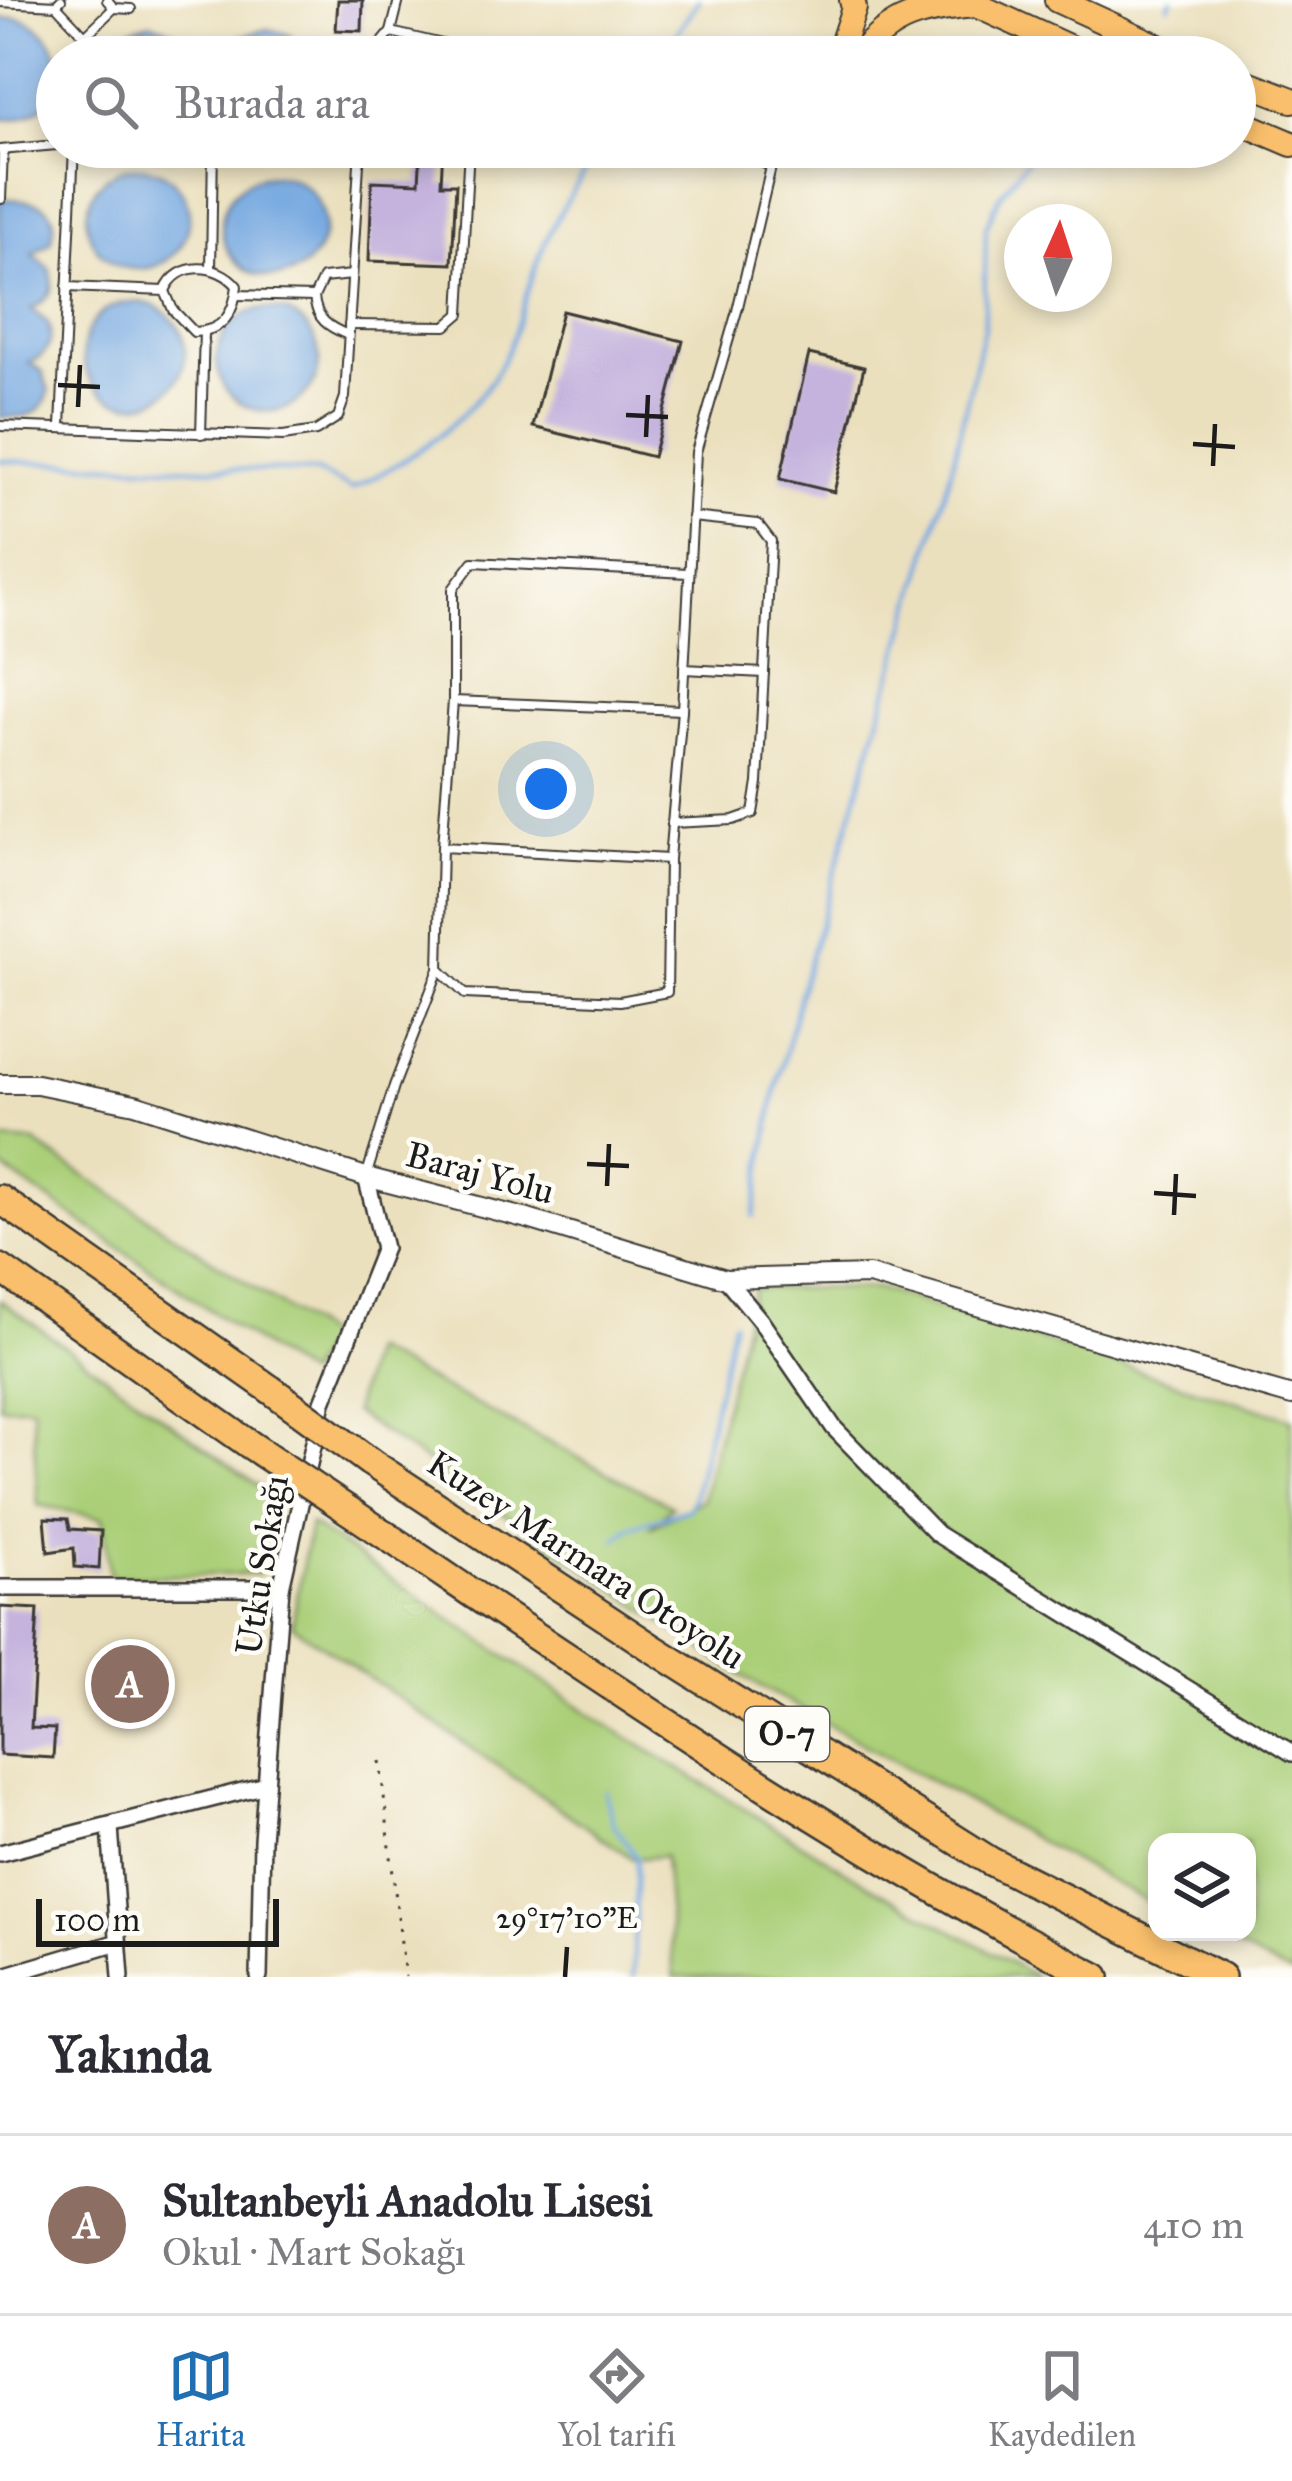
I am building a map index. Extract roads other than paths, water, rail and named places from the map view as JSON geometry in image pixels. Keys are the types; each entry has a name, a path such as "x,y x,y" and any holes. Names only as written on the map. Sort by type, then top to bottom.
{"highway":[{"path":"845,36 852,0"},
{"path":"1058,0 1136,36"},
{"path":"876,36 904,16 970,3 1043,36"},
{"path":"1256,86 1292,100"},
{"path":"1256,129 1292,144"},
{"name":"Kuzey Marmara Otoyolu","path":"0,1199 370,1462 649,1646 990,1861 1221,1977"},
{"name":"O-7","path":"0,1268 249,1444 630,1698 970,1912 1096,1977"}],"street":[{"name":"Baraj Yolu","path":"0,1084 37,1084 136,1104 366,1177 528,1219 726,1279 869,1275 1292,1396"},
{"name":"Utku Sokağı","path":"259,1977 266,1785 281,1588 323,1402 384,1248 366,1177"},
{"path":"726,1279 834,1428 937,1534 1292,1753"},
{"path":"0,1588 281,1588"},
{"path":"0,1853 266,1785"},
{"path":"110,1827 121,1977"},
{"path":"0,1977 118,1942"}],"lane":[{"path":"388,36 399,0"},
{"path":"0,2 58,3 85,36 110,4 131,9"},
{"path":"391,32 405,36"},
{"path":"1,199 1,150 36,147"},
{"path":"61,426 73,168"},
{"path":"210,168 211,269"},
{"path":"0,426 283,436 316,431 338,417 345,397 359,168"},
{"path":"352,275 322,278 314,297 315,311 323,322 348,330 446,326 460,314 468,168"},
{"path":"440,969 465,994 620,1001 667,992 669,859 696,452 737,311 771,168"},
{"path":"211,269 229,275 237,286 224,323 194,332 182,321 165,290 180,271 211,269"},
{"path":"67,287 165,290"},
{"path":"236,295 314,297"},
{"path":"201,434 204,331"},
{"path":"672,823 733,820 753,813 764,673 771,541 758,524 692,517"},
{"path":"366,1177 394,1087 440,969 442,847 454,701 453,589 472,562 688,573"},
{"path":"684,669 764,673"},
{"path":"454,701 682,710"},
{"path":"442,847 669,859"}],"water":[{"path":"19,18 46,36 36,36 36,110 23,117 0,119 0,19"},
{"path":"151,23 182,36 118,36"},
{"path":"267,29 291,36 244,36"},
{"path":"128,168 148,168 166,175 181,190 188,208 188,228 181,246 166,261 148,268 128,268 110,261 95,246 88,228 88,208 95,190 110,175"},
{"path":"273,175 293,179 309,190 320,206 324,226 320,246 309,262 293,273 273,277 253,273 237,262 226,246 222,226 226,206 237,190 253,179"},
{"path":"0,199 42,205 49,210 54,228 51,242 33,254 50,269 50,293 31,309 48,323 50,342 29,363 42,371 49,391 37,411 17,417 0,417"},
{"path":"134,302 154,306 170,317 181,333 185,353 181,373 170,389 154,400 134,404 114,400 98,389 87,373 83,353 87,333 98,317 114,306"},
{"path":"268,309 288,313 304,324 315,340 319,360 315,380 304,396 288,407 268,411 248,407 232,396 221,380 217,360 221,340 232,324 248,313"}],"waterway":[{"path":"675,36 699,0"},
{"path":"1168,6 1172,0"},
{"path":"0,461 317,472 352,489 428,444 490,382 507,351 547,238 588,168"},
{"path":"754,1216 774,1099 803,982 950,475 984,327 986,227 1001,194 1021,168"},
{"path":"616,1539 632,1526 688,1509 693,1501 733,1322"},
{"path":"606,1792 613,1823 637,1858 633,1977"}],"place":[{"name":"Sultanbeyli Anadolu Lisesi","path":"130,1684"}]}
